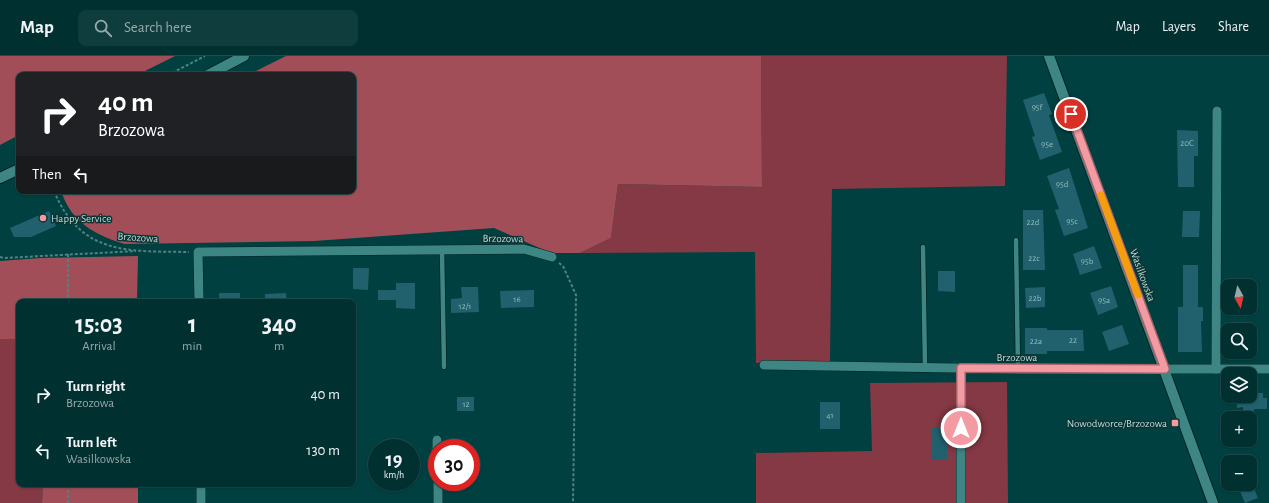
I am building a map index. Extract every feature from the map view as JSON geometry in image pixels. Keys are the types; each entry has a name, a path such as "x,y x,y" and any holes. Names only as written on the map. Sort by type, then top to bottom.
{"street":[{"path":"214,72 244,56"},
{"name":"Wasilkowska","path":"1049,56 1213,503"},
{"path":"1216,369 1217,111"},
{"path":"0,178 16,170"},
{"name":"Brzozowa","path":"198,252 524,249 552,257"},
{"path":"198,252 199,299"},
{"name":"Brzozowa","path":"764,365 1018,369 1269,368"},
{"path":"961,368 961,503"},
{"path":"201,487 201,503"},
{"path":"438,491 438,503"}],"lane":[{"path":"1016,240 1018,369"},
{"path":"923,247 925,368"},
{"path":"442,250 444,367"}],"path":[{"path":"174,72 205,56"},
{"name":"Brzozowa","path":"56,194 68,218 95,241 113,248 146,251 198,252"},
{"path":"0,257 146,251"},
{"path":"68,254 68,299"},
{"path":"552,257 563,266 576,295 573,503"},
{"path":"68,487 68,503"}],"shaded area":[{"path":"0,56 175,56 143,72 16,72 16,137 0,145"},
{"path":"286,56 761,56 762,187 618,184 611,238 580,253 551,253 494,228 314,241 124,244 103,236 85,226 71,211 62,194 356,194 356,72 254,72"},
{"path":"761,56 1007,56 1005,186 832,189 830,361 756,363 755,252 580,253 611,238 618,184 762,187"},
{"path":"138,256 137,299 16,299 16,339 0,339 0,261 41,258"},
{"path":"0,339 16,339 16,487 43,487 42,503 0,503"},
{"path":"1007,382 1008,503 756,503 756,453 872,451 870,383"},
{"path":"43,487 138,487 138,503 42,503"}],"building":[{"path":"1044,93 1052,114 1049,115 1062,152 1040,160 1032,137 1035,136 1023,100"},
{"path":"1177,130 1198,131 1198,156 1194,156 1194,187 1178,187"},
{"path":"1069,168 1088,228 1064,236 1055,210 1059,209 1047,176"},
{"path":"1023,210 1043,210 1045,270 1023,270"},
{"name":"Happy Service","path":"49,211 56,226 31,237 14,237 10,228"},
{"path":"1183,211 1200,211 1199,237 1182,237"},
{"path":"1094,246 1102,268 1080,275 1073,254"},
{"path":"1183,265 1198,265 1198,307 1203,307 1203,321 1201,321 1202,352 1178,352 1178,307 1183,307"},
{"path":"353,268 369,268 368,290 353,289"},
{"path":"938,271 955,271 955,292 938,291"},
{"path":"396,283 415,283 415,309 396,308 396,300 378,300 378,290 396,290"},
{"path":"1111,286 1118,307 1098,315 1090,293"},
{"path":"461,287 478,287 479,312 451,313 451,299 462,298"},
{"path":"1045,287 1045,307 1026,308 1025,288"},
{"path":"534,290 534,307 501,308 500,291"},
{"path":"219,293 240,293 240,299 219,299"},
{"path":"286,293 287,299 265,299 265,294"},
{"path":"1122,325 1129,344 1109,351 1102,332"},
{"path":"1025,328 1047,328 1047,330 1083,330 1084,351 1047,351 1047,354 1025,354"},
{"path":"1257,393 1263,393 1263,398 1267,398 1267,409 1243,411 1243,407 1237,408 1237,403 1257,403"},
{"path":"457,397 474,397 474,411 457,411"},
{"path":"820,402 840,402 840,429 820,429"},
{"path":"932,428 947,428 947,460 932,460"},
{"path":"1240,491 1255,491 1258,498 1245,503"}],"slow traffic":[{"path":"1101,195 1138,295"}],"place":[{"name":"Happy Service","path":"43,218"},
{"name":"Nowodworce/Brzozowa","path":"1175,423"}],"route":[{"path":"961,428 961,368 1165,369 1071,114"}]}
